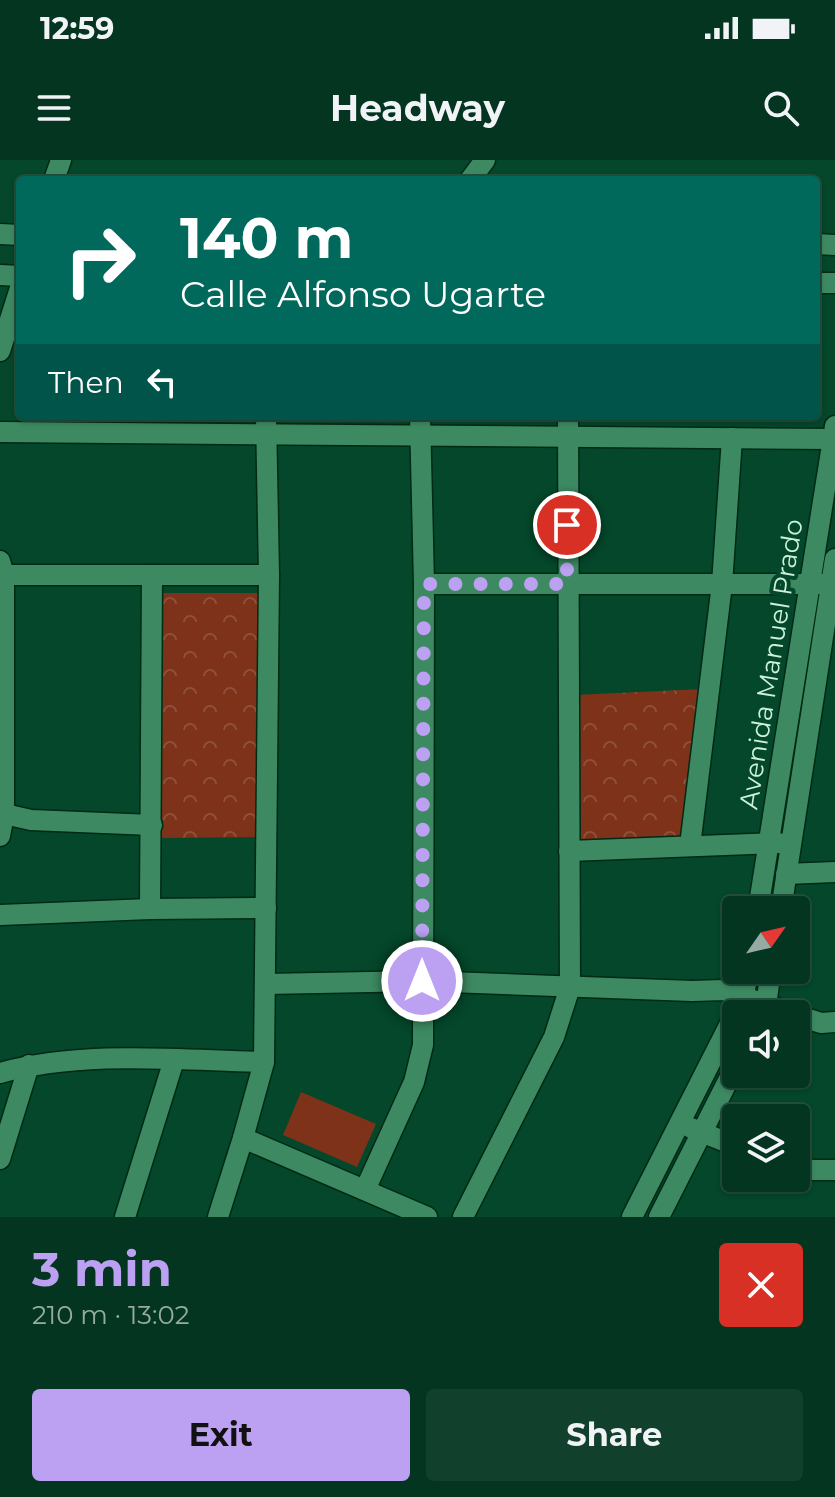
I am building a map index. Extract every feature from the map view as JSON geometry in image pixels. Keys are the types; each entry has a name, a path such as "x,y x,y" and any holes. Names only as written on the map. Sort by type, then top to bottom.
{"street":[{"path":"0,351 16,301"},
{"path":"218,1217 264,1062 269,575 266,425"},
{"path":"0,432 266,425 568,426 732,438 834,434"},
{"path":"365,1190 414,1082 423,1045 424,584 420,426"},
{"path":"463,1217 554,1037 570,987 568,426"},
{"name":"Avenida Manuel Prado","path":"783,896 821,584 834,434"},
{"path":"690,846 722,584 732,438"},
{"name":"Avenida Manuel Prado","path":"760,896 821,584 835,559"},
{"path":"0,836 1,570 269,575"},
{"path":"150,909 152,575"},
{"path":"424,584 821,584"},
{"path":"2,814 31,820 152,825"},
{"path":"569,851 791,843"},
{"path":"786,874 835,872"},
{"path":"0,915 266,908"},
{"path":"265,984 422,981 724,990 750,1000"},
{"path":"632,1217 744,996 746,984"},
{"path":"810,1019 821,1023 835,1022"},
{"path":"0,1073 29,1065 79,1060 264,1062"},
{"path":"125,1217 174,1060"},
{"path":"0,1159 29,1065"},
{"path":"659,1217 724,1088"},
{"path":"679,1123 722,1141"},
{"path":"243,1138 427,1217"},
{"path":"810,1169 835,1170"}],"green space":[{"path":"156,593 260,593 257,837 160,838"},
{"path":"703,689 684,839 575,842 574,695"},
{"path":"301,1092 376,1124 357,1167 283,1135"}],"route":[{"path":"422,981 424,584 567,584 567,525"}]}
